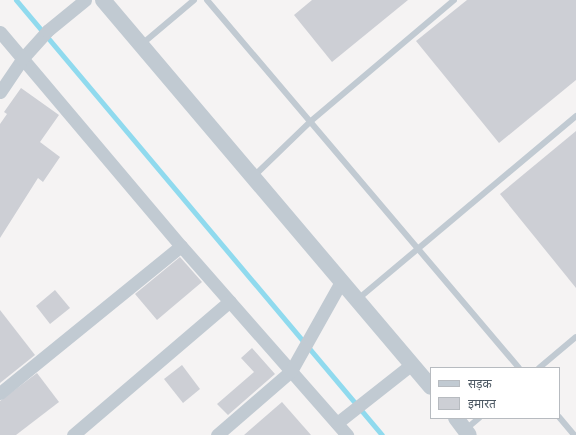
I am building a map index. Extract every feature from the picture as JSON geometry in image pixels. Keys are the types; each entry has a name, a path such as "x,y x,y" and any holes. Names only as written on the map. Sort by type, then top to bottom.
{"street":[{"path":"0,92 22,59 47,32 85,0"},
{"path":"103,0 142,44 430,386"},
{"path":"0,32 181,246 347,435"},
{"path":"0,393 181,246"},
{"path":"217,435 291,372 341,282"},
{"path":"73,435 230,301"},
{"path":"337,423 412,364"}],"lane":[{"path":"142,44 194,0"},
{"path":"206,0 311,121 517,367"},
{"path":"253,177 311,121 454,0"},
{"path":"357,300 576,116"},
{"path":"540,367 576,337"},
{"path":"560,418 574,435"},
{"path":"463,428 477,419"}],"building":[{"path":"312,0 408,0 332,62 294,15"},
{"path":"467,0 576,0 576,80 499,143 416,41"},
{"path":"21,88 59,115 40,142 60,157 43,182 38,178 0,238 0,124 7,114 4,112"},
{"path":"576,131 576,288 500,194"},
{"path":"180,257 202,282 157,320 135,294"},
{"path":"55,290 70,308 50,324 36,306"},
{"path":"0,310 35,355 0,383"},
{"path":"252,348 275,374 228,415 217,404 254,372 241,358"},
{"path":"182,365 200,389 183,403 164,379"},
{"path":"37,373 59,402 16,435 0,435 0,401"},
{"path":"282,402 311,435 244,435"}],"waterway":[{"path":"16,0 382,435"}]}
